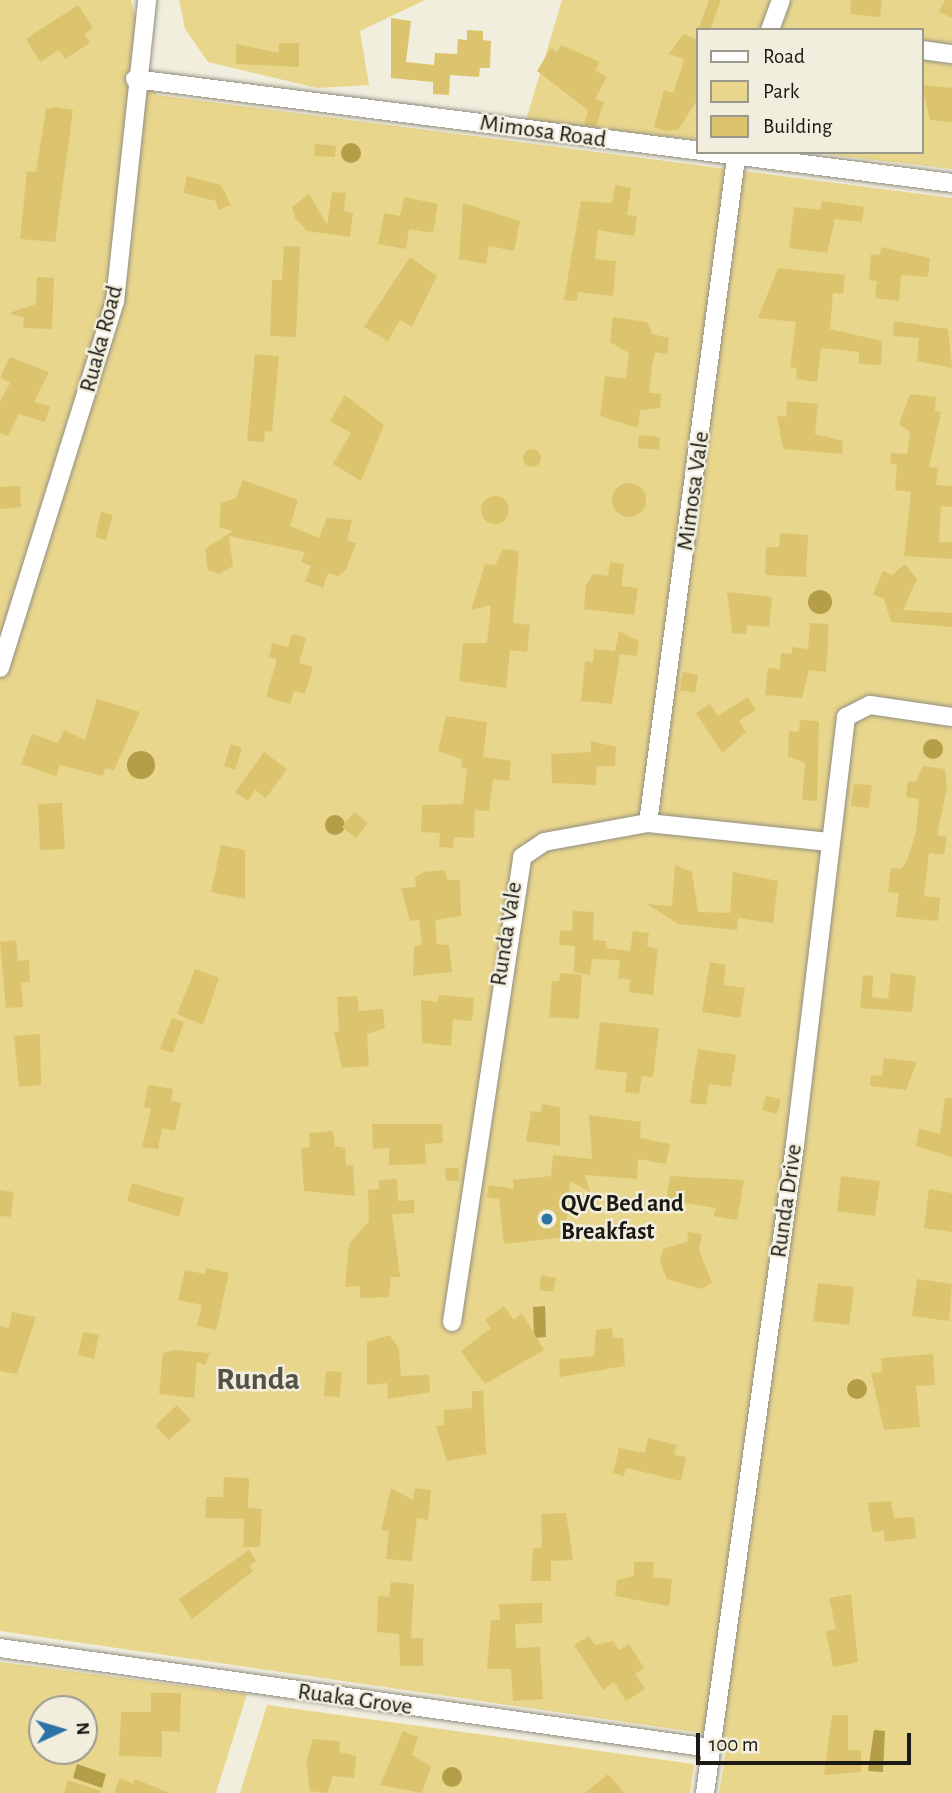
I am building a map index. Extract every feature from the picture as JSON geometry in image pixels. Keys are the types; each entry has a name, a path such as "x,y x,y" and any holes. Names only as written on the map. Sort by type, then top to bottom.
{"street":[{"name":"Ruaka Road","path":"0,668 115,301 130,200 135,79 147,32 147,0"},
{"path":"771,28 781,0"},
{"path":"924,50 952,54"},
{"name":"Mimosa Road","path":"135,79 696,153"},
{"name":"Mimosa Road","path":"706,154 952,183"},
{"name":"Mimosa Vale","path":"649,823 736,158"},
{"name":"Runda Drive","path":"705,1793 795,1145 846,717 870,705 952,717"},
{"name":"Runda Vale","path":"452,1322 522,857 544,842 649,823 829,842"},
{"name":"Ruaka Grove","path":"0,1648 711,1748"}],"green space":[{"path":"0,0 131,0 157,95 952,198 952,1793 719,1793 728,1737 0,1631"},
{"path":"179,0 425,0 360,31 369,85 317,88 208,62 185,29"},
{"path":"562,0 952,0 952,169 822,154 924,154 924,28 696,28 696,140 526,120"},
{"path":"0,1662 247,1694 216,1793 0,1793"},
{"path":"267,1705 694,1764 690,1793 240,1793"}],"shaded area":[{"path":"351,143 358,146 361,153 358,160 351,163 344,160 341,153 344,146"},
{"path":"820,590 828,594 832,602 828,610 820,614 812,610 808,602 812,594"},
{"path":"933,739 940,742 943,749 940,756 933,759 926,756 923,749 926,742"},
{"path":"141,751 151,755 155,765 151,775 141,779 131,775 127,765 131,755"},
{"path":"331,815 339,815 345,825 339,835 331,835 325,829 325,821"},
{"path":"545,1306 546,1337 534,1338 533,1307"},
{"path":"857,1379 864,1382 867,1389 864,1396 857,1399 850,1396 847,1389 850,1382"},
{"path":"874,1730 885,1731 883,1772 868,1771"},
{"path":"77,1765 106,1774 102,1788 73,1778"},
{"path":"452,1767 459,1770 462,1777 459,1784 452,1787 445,1784 442,1777 445,1770"}],"building":[{"path":"709,0 721,0 711,28 699,28"},
{"path":"851,0 882,0 880,17 850,14"},
{"path":"945,0 952,0 952,18 939,12"},
{"path":"78,5 93,28 84,34 90,43 65,59 59,50 40,62 26,39"},
{"path":"391,18 411,21 406,62 434,65 435,53 457,54 458,39 467,40 467,30 483,31 483,40 491,41 490,68 480,68 479,77 450,75 449,95 433,94 433,82 391,78"},
{"path":"683,34 696,39 696,102 678,130 665,131 654,127 664,90 673,93 684,59 669,54"},
{"path":"279,43 299,43 299,67 236,64 236,44 279,53"},
{"path":"561,45 600,62 595,70 607,77 595,99 604,102 596,126 584,125 588,110 537,71 551,48 557,52"},
{"path":"924,85 952,88 952,122 930,120"},
{"path":"56,107 73,110 55,242 20,239 27,171 36,172 46,109"},
{"path":"315,144 336,146 335,157 314,156"},
{"path":"187,176 221,185 231,205 218,210 216,201 183,193"},
{"path":"615,185 631,188 627,215 637,216 634,236 598,230 595,259 616,261 613,296 578,292 577,301 564,300 581,201 612,203"},
{"path":"332,192 346,193 344,211 353,213 350,237 307,231 295,218 292,207 309,194 327,225"},
{"path":"404,197 438,204 433,233 409,229 406,249 378,244 384,213 400,216"},
{"path":"822,201 864,207 862,222 835,219 827,253 789,248 794,207 820,210"},
{"path":"463,203 520,221 514,251 489,246 486,264 459,259"},
{"path":"284,246 300,247 296,337 270,336 272,280 282,280"},
{"path":"881,247 930,258 928,277 901,275 899,301 875,298 877,281 869,280 871,254 880,255"},
{"path":"410,257 437,276 412,327 400,320 388,341 364,327"},
{"path":"778,268 845,275 843,294 833,293 830,329 882,341 881,365 859,364 859,352 821,348 817,382 796,379 797,368 790,367 796,322 758,318"},
{"path":"37,277 54,278 52,329 23,328 24,318 9,313 36,304"},
{"path":"613,317 647,322 652,334 669,338 667,354 655,352 652,368 649,393 661,394 660,408 640,410 638,428 600,416 605,376 626,379 629,353 610,342"},
{"path":"894,321 948,329 952,368 917,361 919,338 893,336"},
{"path":"255,354 279,356 272,432 265,431 264,442 247,441"},
{"path":"10,357 49,372 34,402 50,406 45,422 19,414 8,436 0,433 0,402 10,383 0,377"},
{"path":"910,394 936,397 935,411 941,412 929,467 938,468 936,485 952,486 952,507 941,506 939,542 952,542 952,559 904,556 911,492 895,490 897,464 890,464 891,453 907,454 910,432 899,424"},
{"path":"345,395 384,425 361,481 333,464 351,433 330,421"},
{"path":"787,401 818,404 815,434 843,441 842,454 783,449 777,416 786,417"},
{"path":"639,435 660,437 659,450 638,448"},
{"path":"532,449 538,452 541,458 538,464 532,467 526,464 523,458 526,452"},
{"path":"243,480 298,500 290,526 319,538 327,518 352,520 347,540 356,543 346,570 338,576 328,573 323,588 305,581 311,566 301,562 305,552 229,536 233,566 219,574 208,570 205,549 233,531 219,527 221,503 236,498"},
{"path":"629,483 641,488 646,500 641,512 629,517 617,512 612,500 617,488"},
{"path":"20,486 21,507 0,509 0,487"},
{"path":"495,496 505,500 509,510 505,520 495,524 485,520 481,510 485,500"},
{"path":"101,512 113,515 106,540 95,537"},
{"path":"780,533 808,535 806,577 765,575 766,547 779,547"},
{"path":"503,549 519,551 513,623 530,625 527,652 510,650 506,688 459,681 463,643 487,643 491,605 471,610 485,564 495,565"},
{"path":"610,562 624,564 621,586 638,588 634,615 584,609 586,586 593,574 608,576"},
{"path":"905,564 917,579 903,610 952,613 952,627 891,622 884,599 873,594 883,571 892,575"},
{"path":"727,592 772,597 769,627 747,625 746,634 732,633"},
{"path":"810,623 829,624 826,672 809,670 802,698 765,695 768,668 780,669 781,653 792,654 792,647 808,649"},
{"path":"619,631 639,641 637,656 620,654 612,704 581,701 585,661 593,662 594,649 615,651"},
{"path":"292,634 306,638 299,663 313,667 305,694 294,691 290,704 266,697 277,659 269,657 272,643 288,647"},
{"path":"683,672 698,675 695,693 680,690"},
{"path":"748,697 756,710 739,721 746,732 722,753 696,713 710,704 718,716"},
{"path":"97,699 140,712 114,770 105,768 103,776 60,765 56,776 21,764 32,734 58,743 64,730 85,740"},
{"path":"446,716 487,722 483,757 511,761 509,781 493,779 489,811 475,810 474,838 454,837 453,848 439,847 440,833 421,832 422,805 463,804 467,769 461,768 462,759 438,751"},
{"path":"800,720 819,721 817,801 802,800 805,763 788,756 789,731 799,732"},
{"path":"591,741 616,747 615,766 597,766 596,785 552,783 551,754 591,752"},
{"path":"231,744 242,748 235,770 224,766"},
{"path":"264,752 287,769 266,798 255,790 248,801 235,792"},
{"path":"923,766 945,769 947,788 937,835 947,837 944,855 929,853 924,896 940,898 938,921 896,917 899,893 888,892 891,868 901,869 907,861 916,831 919,799 906,797 908,781 915,782"},
{"path":"854,784 872,785 869,808 851,806"},
{"path":"62,803 65,849 40,850 38,804"},
{"path":"354,812 368,823 356,838 342,827"},
{"path":"221,845 245,850 245,899 211,892"},
{"path":"675,865 692,872 698,912 730,913 733,872 778,881 773,923 738,918 737,930 678,924 647,904 672,906"},
{"path":"444,870 448,880 460,880 461,916 435,920 437,944 449,945 452,972 413,976 414,946 422,945 419,920 410,921 401,888 416,887 415,877 424,872"},
{"path":"573,911 594,912 593,940 606,941 606,948 630,951 633,931 649,933 647,946 658,949 653,995 629,992 630,980 618,978 620,960 592,959 590,975 574,972 575,946 559,945 560,930 572,931"},
{"path":"16,940 18,961 29,960 30,982 21,983 23,1007 6,1008 0,942"},
{"path":"710,962 726,965 723,985 745,988 740,1018 702,1012"},
{"path":"195,969 219,978 203,1025 177,1014"},
{"path":"560,973 582,975 579,1019 549,1017 552,981 559,981"},
{"path":"891,973 916,976 912,1012 860,1008 863,975 873,976 872,997 888,999"},
{"path":"439,995 474,998 472,1021 453,1019 451,1046 422,1043 421,1000 438,1002"},
{"path":"357,996 359,1011 383,1009 385,1028 367,1034 369,1066 342,1068 334,1032 339,1032 337,997"},
{"path":"172,1018 184,1022 173,1053 160,1049"},
{"path":"600,1022 659,1028 653,1077 642,1076 639,1094 625,1092 627,1073 595,1069"},
{"path":"40,1034 41,1085 19,1087 14,1036"},
{"path":"698,1049 736,1055 731,1087 709,1084 706,1105 690,1103"},
{"path":"884,1058 917,1062 906,1090 870,1086 871,1075 882,1076"},
{"path":"148,1085 173,1089 171,1101 181,1103 175,1131 162,1128 158,1149 142,1147 151,1109 144,1107"},
{"path":"766,1096 781,1099 777,1114 762,1110"},
{"path":"945,1098 952,1098 952,1157 916,1146 919,1129 940,1134"},
{"path":"542,1104 560,1107 560,1146 526,1141 531,1111 541,1112"},
{"path":"589,1115 641,1122 640,1138 670,1144 666,1164 638,1159 637,1179 585,1175 590,1192 570,1181 565,1237 504,1244 499,1199 487,1197 489,1185 514,1189 513,1180 551,1176 553,1155 592,1159"},
{"path":"372,1124 442,1124 443,1143 425,1144 426,1164 389,1165 389,1148 373,1149"},
{"path":"333,1131 335,1146 345,1148 346,1166 353,1165 355,1196 304,1191 301,1148 310,1147 309,1133"},
{"path":"445,1168 459,1168 459,1181 446,1181"},
{"path":"670,1176 744,1180 737,1220 714,1216 716,1208 666,1200"},
{"path":"841,1176 880,1181 875,1216 837,1211"},
{"path":"397,1179 398,1201 414,1200 414,1213 392,1214 400,1277 391,1277 389,1297 360,1298 360,1286 345,1287 349,1244 369,1221 368,1190 379,1189 379,1180"},
{"path":"132,1183 184,1198 179,1217 127,1201"},
{"path":"929,1189 952,1193 952,1232 924,1228"},
{"path":"0,1190 14,1192 11,1217 0,1216"},
{"path":"688,1232 702,1234 699,1251 712,1282 702,1289 667,1279 660,1262 663,1249 687,1242"},
{"path":"206,1268 229,1273 216,1330 197,1326 202,1305 178,1300 185,1270 205,1274"},
{"path":"541,1275 556,1278 553,1292 539,1290"},
{"path":"917,1279 952,1284 949,1321 912,1316"},
{"path":"818,1283 854,1287 849,1325 813,1321"},
{"path":"504,1306 514,1320 522,1313 544,1350 485,1384 461,1351 491,1328 485,1320"},
{"path":"12,1312 36,1317 17,1374 0,1371 0,1326 9,1328"},
{"path":"612,1328 613,1338 623,1338 625,1366 560,1377 559,1359 594,1356 596,1330"},
{"path":"83,1332 99,1335 94,1359 78,1355"},
{"path":"390,1335 399,1349 401,1376 429,1375 430,1392 388,1399 387,1383 367,1385 367,1342"},
{"path":"174,1350 210,1353 205,1365 197,1362 194,1398 159,1394 163,1353"},
{"path":"933,1354 935,1385 916,1386 920,1427 884,1430 871,1373 882,1372 881,1358"},
{"path":"326,1371 342,1372 340,1397 324,1396"},
{"path":"472,1391 483,1391 486,1454 447,1461 436,1426 444,1425 444,1410 472,1408"},
{"path":"177,1405 191,1420 169,1440 155,1426"},
{"path":"648,1438 677,1445 674,1455 686,1457 681,1481 626,1468 624,1476 613,1473 619,1448 645,1453"},
{"path":"224,1477 249,1478 248,1508 262,1509 260,1547 243,1547 244,1519 205,1518 206,1497 223,1497"},
{"path":"391,1488 413,1500 415,1488 431,1490 428,1520 417,1518 412,1561 386,1559 389,1531 381,1530"},
{"path":"891,1501 894,1518 914,1517 916,1538 885,1542 884,1531 872,1532 868,1503"},
{"path":"566,1513 573,1560 551,1561 551,1581 531,1581 533,1548 542,1548 541,1514"},
{"path":"249,1550 256,1561 249,1566 253,1571 192,1619 179,1599"},
{"path":"634,1562 654,1562 653,1577 672,1579 669,1606 615,1596 617,1580 634,1576"},
{"path":"391,1582 414,1584 411,1638 423,1638 423,1666 400,1666 399,1634 377,1632 378,1596 389,1597"},
{"path":"851,1594 858,1662 833,1667 826,1631 836,1629 829,1598"},
{"path":"542,1603 542,1623 515,1624 516,1648 540,1647 543,1699 513,1701 511,1669 487,1669 491,1620 500,1620 499,1604"},
{"path":"589,1636 595,1645 613,1641 619,1650 629,1644 644,1668 635,1674 645,1689 626,1701 614,1682 603,1690 574,1645"},
{"path":"151,1693 181,1693 180,1732 162,1731 162,1757 119,1756 121,1712 151,1712"},
{"path":"832,1715 848,1715 848,1750 861,1750 861,1772 824,1775"},
{"path":"403,1731 418,1737 412,1755 431,1766 422,1793 380,1785"},
{"path":"313,1739 340,1741 339,1752 356,1756 354,1778 333,1776 327,1793 310,1791 306,1763"},
{"path":"608,1774 624,1793 585,1793"},
{"path":"120,1778 133,1784 135,1779 170,1793 114,1793"},
{"path":"68,1780 101,1791 101,1793 64,1793"}],"place":[{"name":"QVC Bed and Breakfast","path":"547,1219"}],"district":[{"name":"Runda","path":"258,1379"}]}
